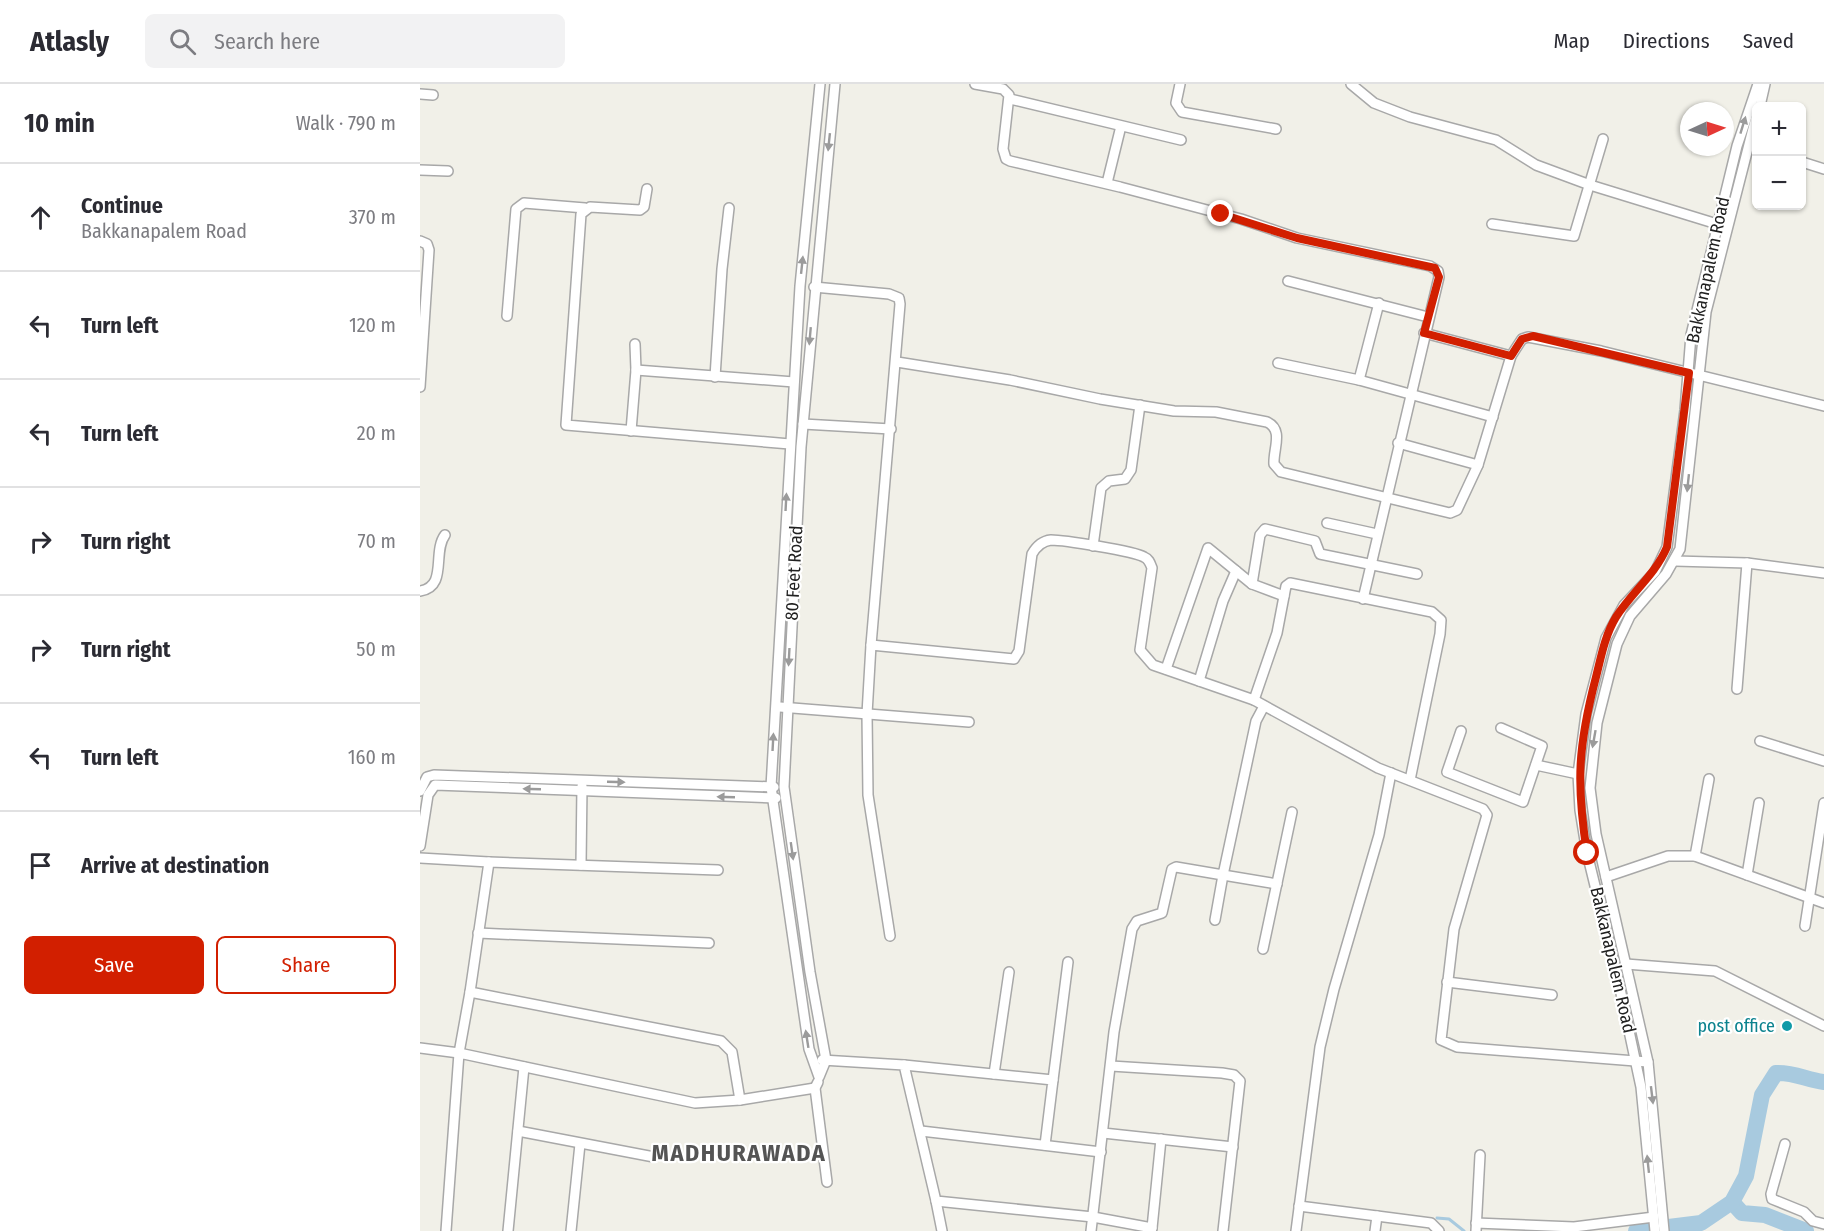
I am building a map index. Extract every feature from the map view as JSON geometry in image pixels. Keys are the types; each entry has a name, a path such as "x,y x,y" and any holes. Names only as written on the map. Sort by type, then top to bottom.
{"street":[{"path":"819,1077 808,1049 771,787 800,286 820,84"},
{"name":"80 Feet Road","path":"826,1060 810,972 784,787 786,707 803,424 814,287 835,84"},
{"path":"975,84 1003,89 1010,99 1181,140"},
{"path":"1180,84 1176,104 1182,112 1276,129"},
{"path":"1350,84 1374,103 1410,117 1496,140 1526,160 1590,185 1717,224"},
{"name":"Bakkanapalem Road","path":"1658,1225 1636,1061 1587,853 1580,810 1578,774 1586,714 1606,638 1624,605 1655,572 1667,547 1689,373 1691,335 1737,146 1758,84"},
{"path":"1761,102 1765,84"},
{"path":"420,94 433,94"},
{"path":"1010,99 1003,149 1006,159 1241,219 1297,238 1430,266 1438,271 1439,277 1410,392 1363,599"},
{"path":"1107,183 1121,126"},
{"path":"1492,224 1574,236 1603,140"},
{"path":"1480,1155 1476,1227 1658,1225 1648,1062 1596,834 1590,788 1592,752 1604,690 1623,628 1676,561 1683,532 1706,312 1752,149 1737,146"},
{"path":"1806,163 1824,169"},
{"path":"420,170 448,171"},
{"path":"507,316 516,209 524,203 640,210 644,207 646,189"},
{"path":"585,208 579,221 566,425 790,444"},
{"path":"715,377 722,269 729,208"},
{"path":"420,241 429,246 423,305 420,387"},
{"path":"1288,281 1428,317"},
{"path":"814,287 896,296 900,304 867,714 868,795 890,936"},
{"path":"1359,380 1379,303"},
{"path":"1424,333 1511,356"},
{"path":"897,362 1010,380 1174,411 1216,412 1267,422 1272,424 1277,435 1274,464 1281,472 1450,513 1457,510 1478,465 1511,356 1522,339 1533,336 1824,406"},
{"path":"631,431 636,370 635,344"},
{"path":"1278,363 1410,392 1493,417"},
{"path":"636,370 794,382"},
{"path":"1093,546 1101,488 1109,481 1125,479 1131,470 1140,405"},
{"path":"803,424 891,429"},
{"path":"1398,443 1478,465"},
{"path":"1328,523 1377,534"},
{"path":"1252,584 1260,535 1265,529 1315,541 1320,554 1417,574"},
{"path":"420,591 428,590 435,583 445,535"},
{"path":"871,645 1014,659 1019,651 1032,554 1036,547 1051,540 1142,555 1150,562 1152,568 1140,650 1153,665 1254,700 1391,773 1483,809 1487,815 1454,928 1441,1040 1446,1044 1648,1062"},
{"path":"1166,669 1208,548 1215,550 1252,584 1284,596"},
{"path":"1676,561 1746,563 1824,573"},
{"path":"1737,689 1746,563"},
{"path":"1199,681 1223,601 1236,571"},
{"path":"1254,700 1276,633 1284,596 1290,583 1432,612 1441,620 1440,634 1410,780"},
{"path":"1215,920 1256,721 1264,706"},
{"path":"774,707 969,722"},
{"path":"1461,730 1447,772 1523,802 1542,746 1501,728"},
{"path":"1760,741 1824,761"},
{"path":"1536,765 1578,774"},
{"path":"1296,1231 1320,1047 1334,989 1379,835 1391,773"},
{"path":"420,791 427,777 434,775 785,799"},
{"path":"1695,856 1709,779"},
{"path":"420,846 428,795 435,785 784,787"},
{"path":"581,865 582,786"},
{"path":"1751,877 1759,803"},
{"path":"1805,926 1824,803"},
{"path":"1263,949 1292,812"},
{"path":"1606,878 1668,856 1695,856 1824,903"},
{"path":"420,858 718,870"},
{"path":"446,1231 459,1053 489,862"},
{"path":"1091,1231 1111,1066 1132,930 1137,921 1162,913 1172,869 1176,867 1277,884"},
{"path":"478,933 709,943"},
{"path":"1045,1145 1068,962"},
{"path":"1626,964 1715,971 1824,1026"},
{"path":"994,1074 1009,972"},
{"path":"1447,982 1552,995"},
{"path":"470,992 721,1041 732,1052 740,1100"},
{"path":"420,1048 459,1053 695,1103 740,1100 816,1088"},
{"path":"826,1060 816,1088 827,1182"},
{"path":"813,1061 904,1065 1053,1080"},
{"path":"904,1065 921,1131 942,1231"},
{"path":"1111,1066 1234,1075 1240,1081 1223,1231"},
{"path":"508,1231 524,1067"},
{"path":"518,1131 654,1157"},
{"path":"921,1131 1101,1152"},
{"path":"1103,1133 1233,1147"},
{"path":"936,1201 1093,1217 1151,1229 1161,1139"},
{"path":"571,1231 580,1144"},
{"path":"1785,1144 1771,1196 1804,1212 1813,1221 1824,1224"},
{"path":"1299,1206 1431,1223 1439,1231"},
{"path":"1375,1231 1377,1216"}],"waterway":[{"path":"1636,1231 1701,1223 1732,1202 1746,1176 1762,1095 1776,1073 1824,1082"},
{"path":"1732,1202 1742,1213 1765,1215 1806,1231"},
{"path":"1437,1218 1449,1219 1464,1231"}],"place":[{"name":"post office","path":"1787,1026"}],"district":[{"name":"MADHURAWADA","path":"739,1153"}],"route":[{"path":"1221,214 1281,234 1435,268 1439,277 1424,333 1511,356 1522,339 1533,336 1689,373 1667,547 1655,572 1615,618 1606,638 1586,714 1578,774 1580,810 1587,853"}]}
